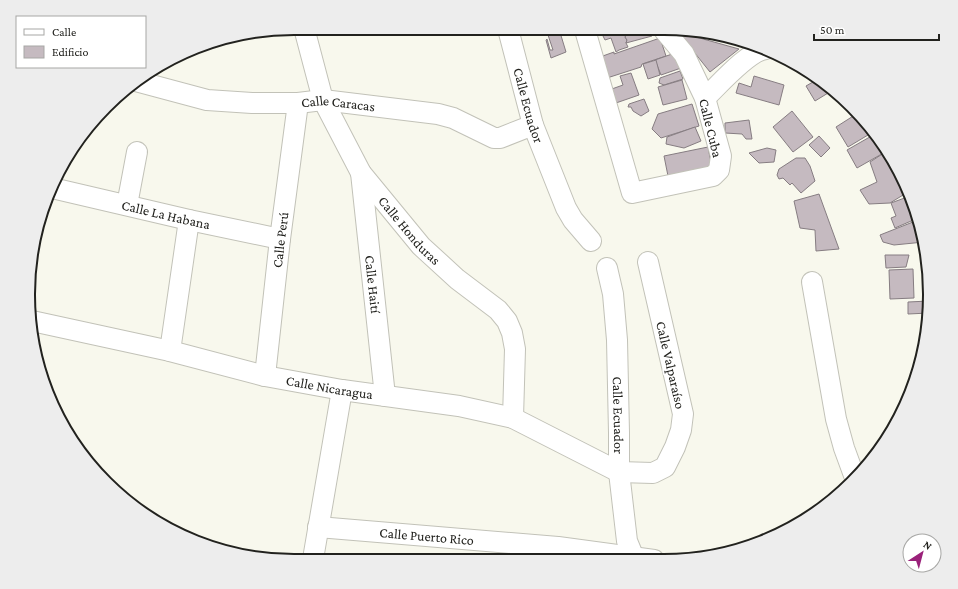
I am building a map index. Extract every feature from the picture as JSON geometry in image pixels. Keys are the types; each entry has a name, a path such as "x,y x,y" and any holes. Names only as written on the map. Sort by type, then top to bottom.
{"street":[{"name":"Calle Honduras","path":"302,35 323,100 361,173 421,246 457,279 498,310 507,321 512,333 515,349 513,418"},
{"name":"Calle Ecuador","path":"510,35 533,124 566,208 573,220 591,241"},
{"name":"Calle Cuba","path":"586,35 632,194 713,176 719,170 721,156 705,98 684,54 668,35"},
{"path":"705,98 746,59 756,52"},
{"name":"Calle Caracas","path":"144,83 207,100 252,103 298,103 323,100 438,114 453,118 494,138 500,138 533,124"},
{"name":"Calle Perú","path":"265,376 280,239 298,103"},
{"path":"127,205 137,152"},
{"name":"Calle Haití","path":"361,173 385,396"},
{"name":"Calle La Habana","path":"58,189 189,220 280,239"},
{"path":"170,351 189,220"},
{"name":"Calle Valparaíso","path":"619,472 653,473 665,466 675,447 681,430 683,414 648,262"},
{"name":"Calle Ecuador","path":"607,268 613,294 617,340 619,472 627,541 633,554"},
{"path":"812,282 836,419 853,472"},
{"name":"Calle Nicaragua","path":"37,322 170,351 265,376 342,390 459,406 513,418 619,472"},
{"path":"314,554 342,390"},
{"name":"Calle Puerto Rico","path":"318,527 571,554"}],"building":[{"path":"548,35 561,35 566,52 551,58 547,39 550,50 553,50"},
{"path":"602,35 626,35 625,37 628,47 616,52 611,38 605,40"},
{"path":"626,35 652,36 626,43 627,40 625,37"},
{"path":"681,36 696,37 739,49 710,72"},
{"path":"660,38 666,56 642,64 641,67 607,78 600,57 614,52 614,54"},
{"path":"675,53 681,68 661,75 655,60"},
{"path":"656,60 660,75 648,79 643,64"},
{"path":"680,71 683,79 664,85 659,83 660,78"},
{"path":"631,73 639,95 613,104 609,90 623,85 620,76"},
{"path":"754,76 784,85 779,105 736,93 739,83 751,87"},
{"path":"682,80 687,99 663,105 658,87"},
{"path":"812,82 827,93 815,101 806,86"},
{"path":"644,99 649,111 641,116 633,111 631,107 628,107 629,104"},
{"path":"692,104 699,126 661,138 652,129 658,114"},
{"path":"792,111 813,137 793,152 773,127"},
{"path":"852,116 868,135 848,147 836,127"},
{"path":"749,120 752,139 746,139 742,134 725,133 725,123"},
{"path":"695,127 701,141 684,148 666,144 667,137"},
{"path":"819,136 830,148 821,157 809,145"},
{"path":"869,137 881,154 857,168 847,150"},
{"path":"708,147 713,173 669,181 664,156"},
{"path":"767,148 776,150 774,162 759,163 749,153"},
{"path":"882,154 903,195 890,203 869,204 860,190 877,182 870,162"},
{"path":"796,158 805,158 810,166 815,181 801,193 792,183 790,185 783,178 779,179 777,175 779,169"},
{"path":"819,194 839,249 816,251 815,230 800,228 794,201"},
{"path":"904,198 912,221 895,228 891,218 896,216 891,203"},
{"path":"912,222 918,243 894,245 883,242 880,235"},
{"path":"885,255 909,255 906,267 886,268"},
{"path":"913,269 914,298 890,299 889,270"},
{"path":"923,301 922,313 908,314 908,302"}]}
